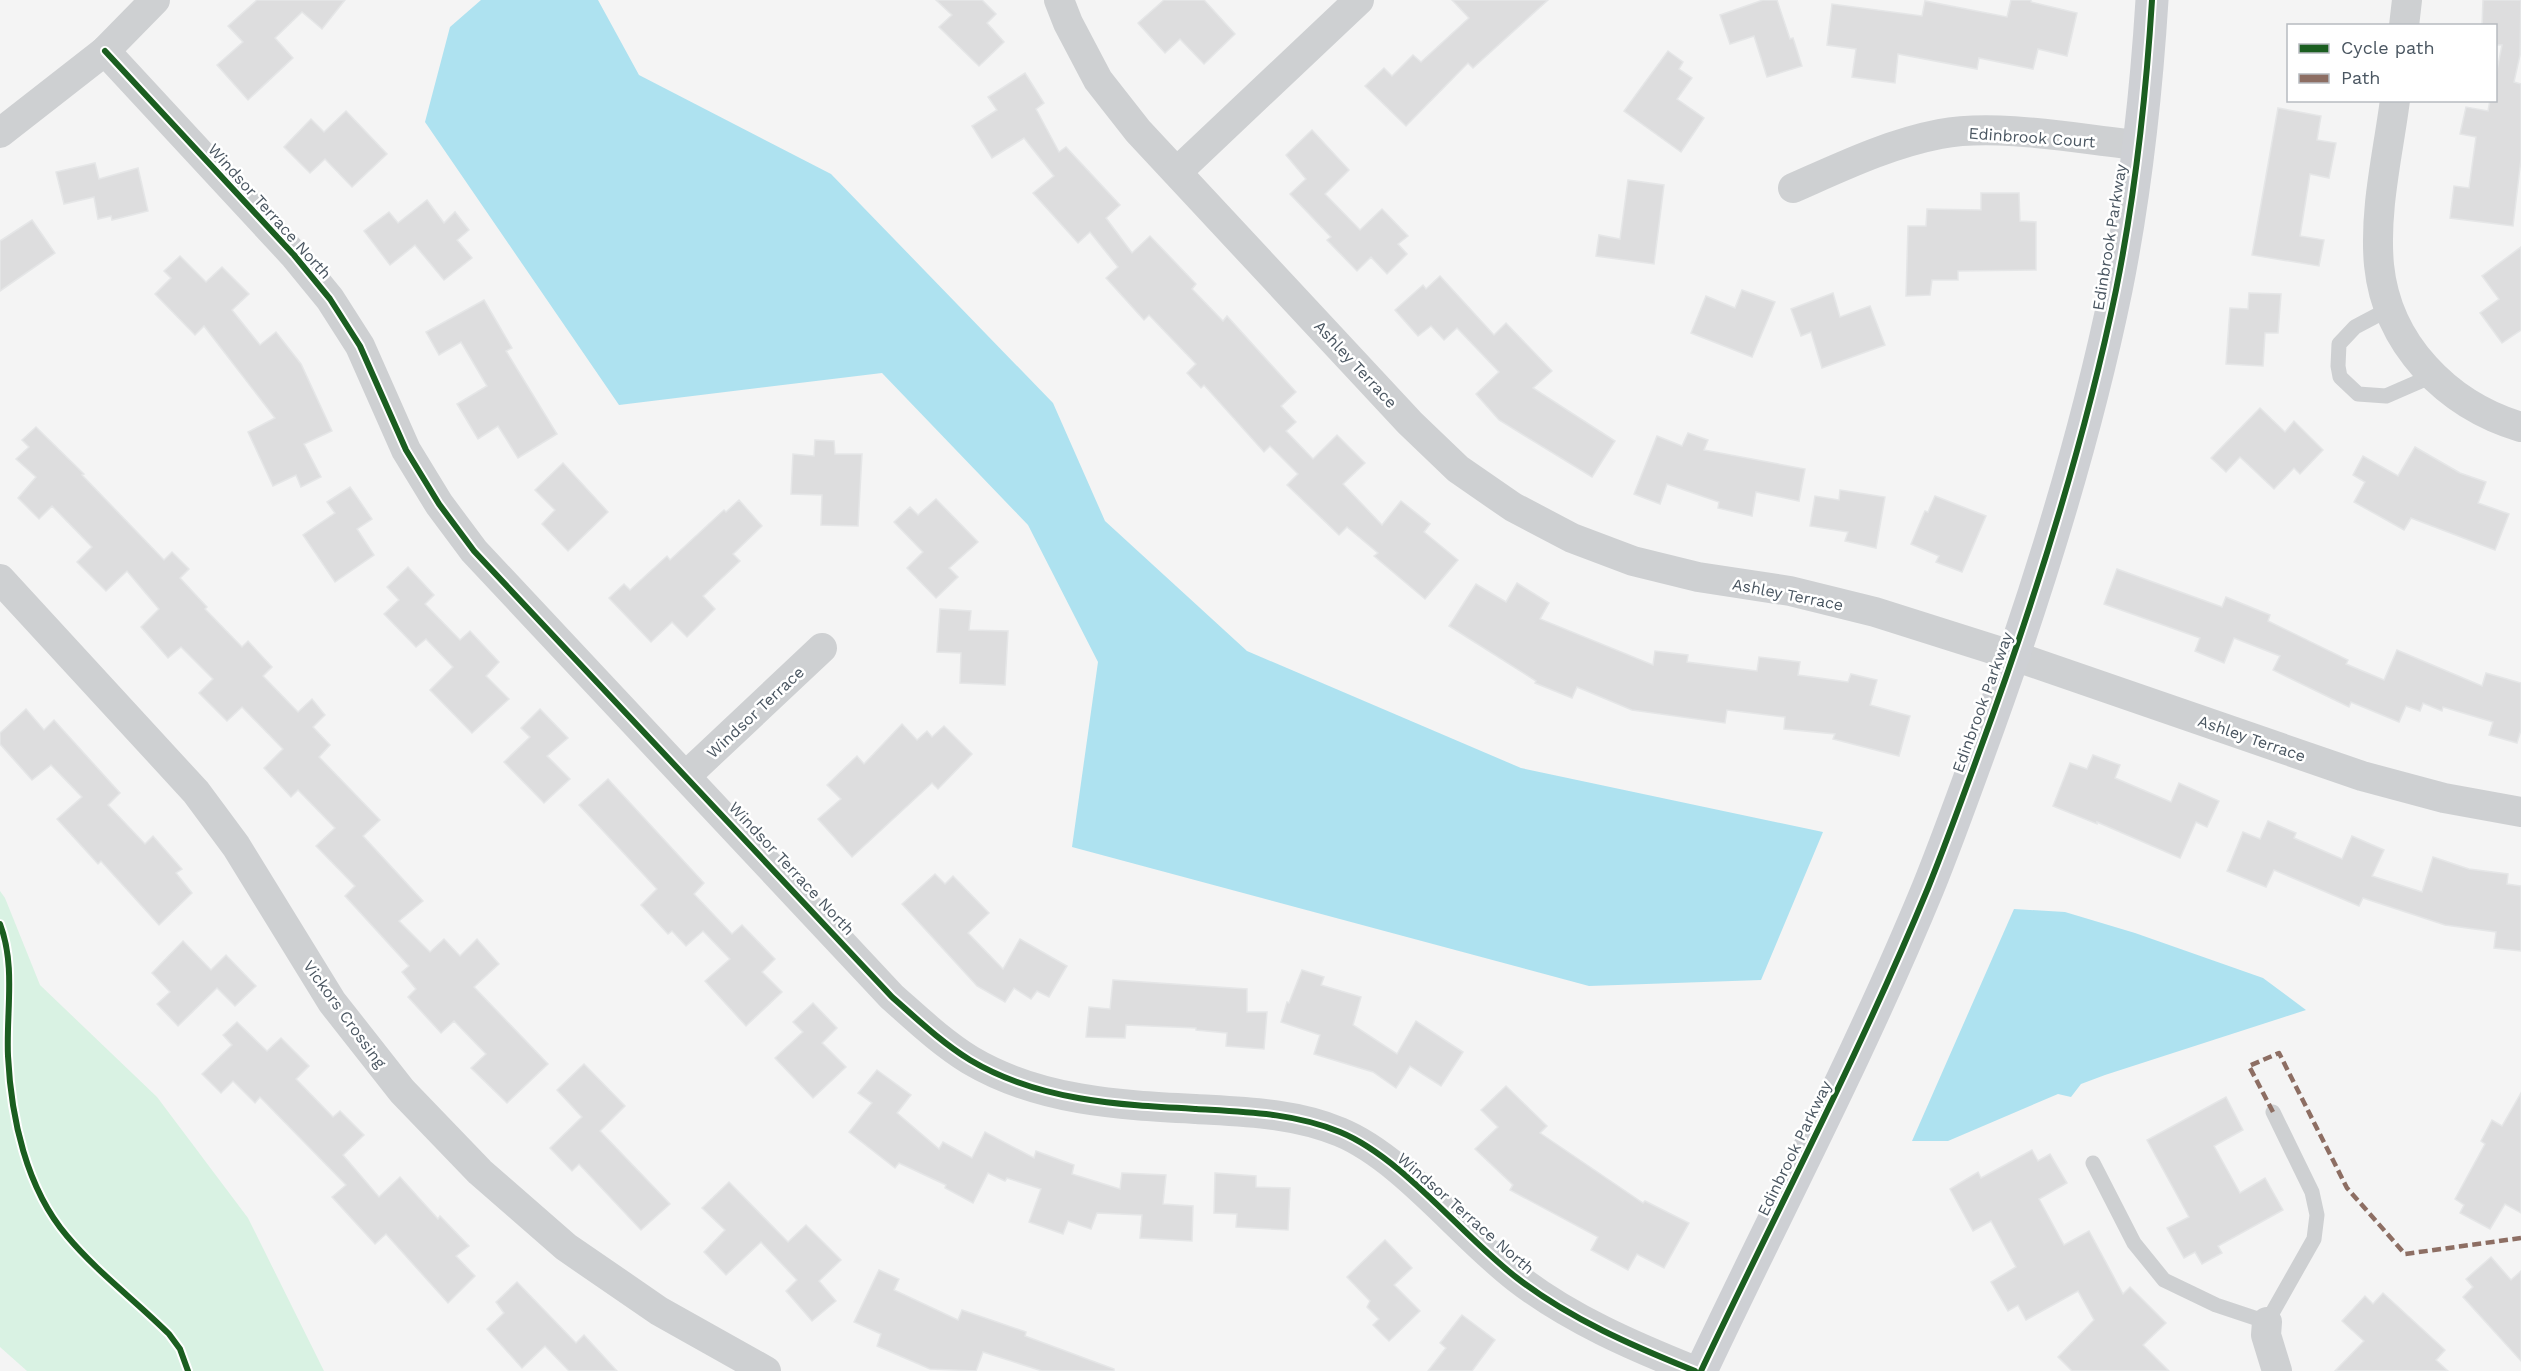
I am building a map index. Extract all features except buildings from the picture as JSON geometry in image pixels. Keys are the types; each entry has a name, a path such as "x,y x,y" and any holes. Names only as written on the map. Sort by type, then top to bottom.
{"street":[{"path":"0,133 105,51 155,0"},
{"name":"Ashley Terrace","path":"1059,0 1098,80 1138,131 1410,423 1458,469 1513,507 1572,538 1633,561 1698,577 1790,591 1875,612 2014,656 2362,776 2444,798 2521,812"},
{"path":"1177,172 1359,0"},
{"name":"Edinbrook Parkway","path":"1701,1371 1888,979 1929,886 2014,656 2083,431 2117,286 2148,67 2152,0"},
{"path":"2404,24 2407,0"},
{"name":"Windsor Terrace North","path":"105,51 294,255 330,298 360,346 406,450 439,504 474,551 687,775 892,997 930,1032 972,1060 1018,1082 1069,1097 1116,1105 1265,1113 1302,1119 1342,1133 1385,1160 1516,1278 1562,1309 1638,1347 1695,1371"},
{"path":"2395,102 2379,219 2379,266 2389,309 2410,350 2439,384 2477,410 2521,428"},
{"name":"Edinbrook Court","path":"1793,188 1886,149 1941,134 1983,130 2138,145"},
{"name":"Vickors Crossing","path":"0,579 196,792 236,846 332,1002 402,1091 480,1172 566,1247 659,1311 766,1371"},
{"name":"Windsor Terrace","path":"687,775 822,648"},
{"path":"2267,1322 2265,1335 2277,1371"}],"lane":[{"path":"2389,309 2355,327 2339,344 2340,377 2358,394 2386,396 2432,376"},
{"path":"2093,1163 2134,1243 2164,1280 2216,1305 2267,1322 2314,1239 2317,1215 2312,1191 2273,1112"}],"green space":[{"path":"0,891 5,898 40,985 157,1097 248,1218 324,1371 27,1371 0,1347"}],"water":[{"path":"481,0 598,0 639,75 831,174 1053,403 1105,521 1247,651 1521,768 1823,832 1761,980 1589,986 1072,847 1098,662 1028,525 882,373 619,405 425,122 450,27"},
{"path":"2014,909 2065,912 2135,933 2263,978 2306,1010 2105,1075 2081,1084 2071,1097 2058,1094 1948,1141 1912,1141"}],"marked path":[{"path":"2273,1112 2249,1066 2279,1053 2347,1188 2405,1254 2521,1238"}],"cycle path":[{"path":"1701,1371 1902,950 1959,807 2037,585 2088,409 2116,290 2139,145 2152,0"},
{"path":"105,51 294,255 330,299 360,346 406,450 439,504 474,551 892,997 949,1046 996,1074 1052,1092 1109,1103 1287,1117 1340,1132 1386,1160 1432,1199 1496,1261 1537,1293 1580,1319 1648,1352 1695,1371"},
{"path":"0,924 8,956 10,1079 17,1127 31,1174 53,1217 67,1236 91,1262 169,1334 180,1349 188,1371"}]}
